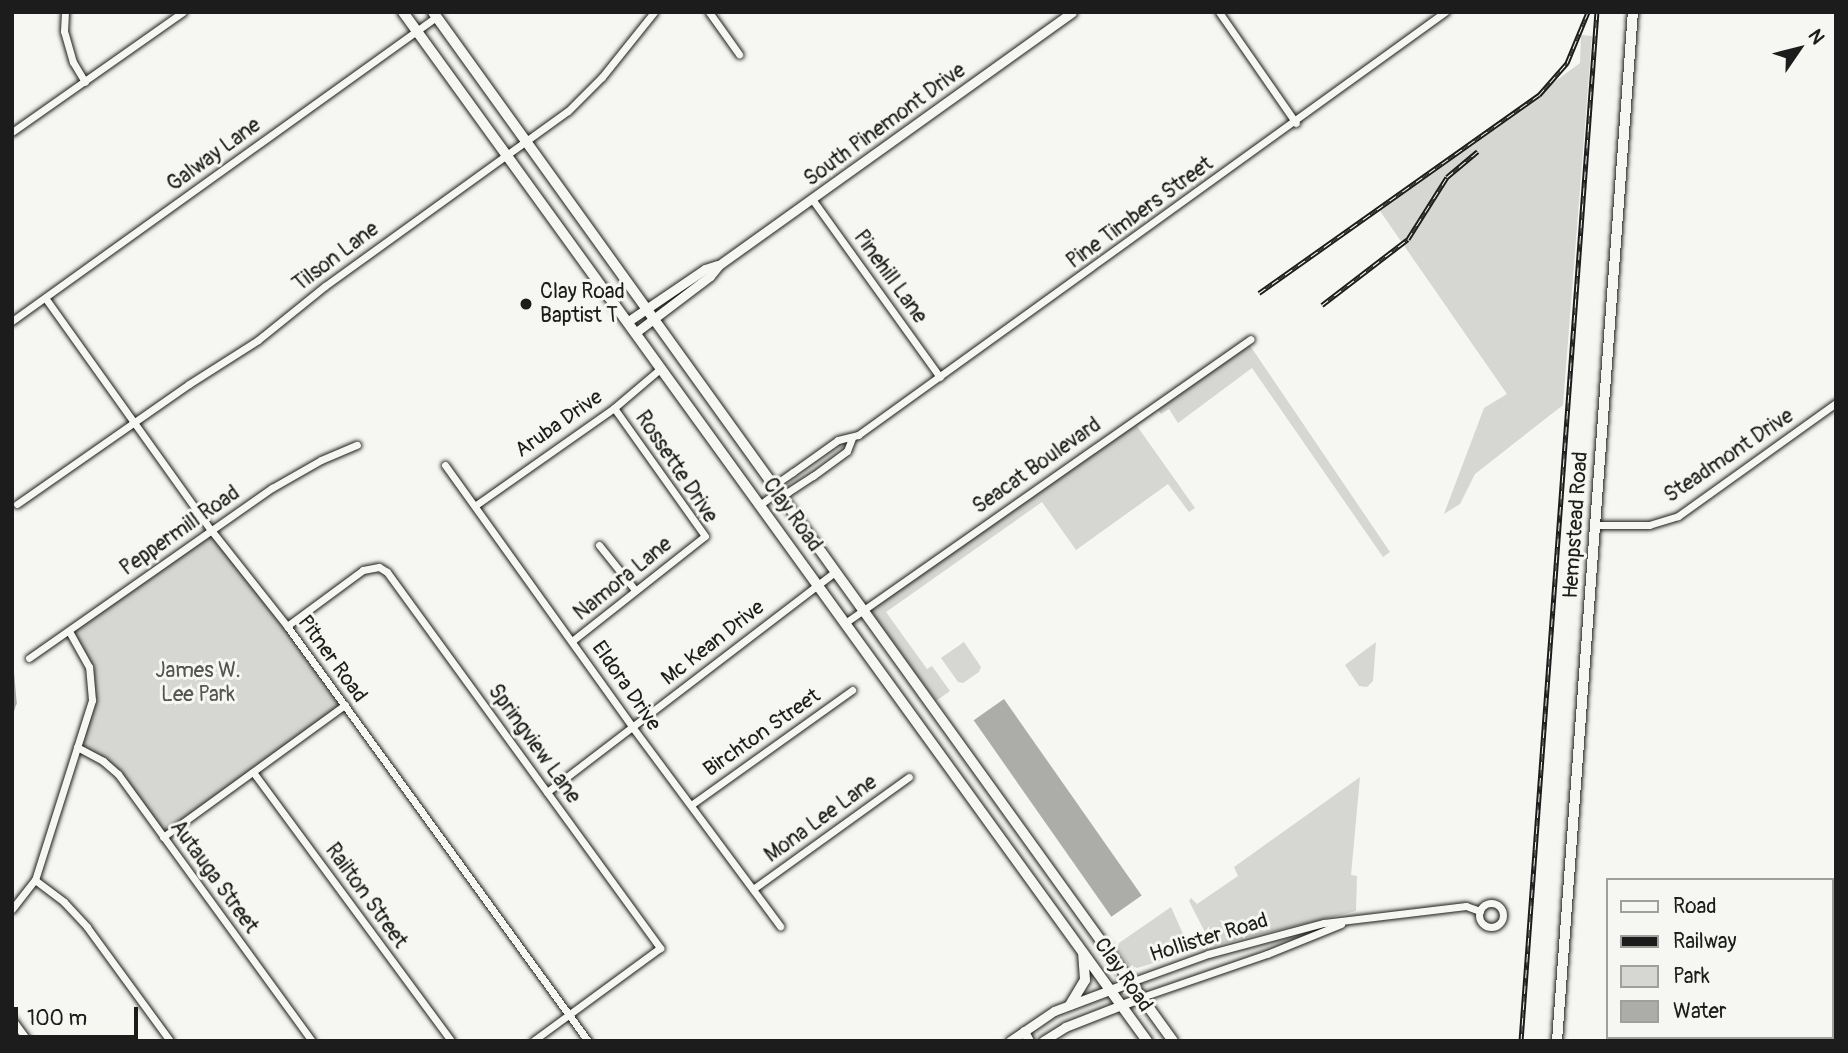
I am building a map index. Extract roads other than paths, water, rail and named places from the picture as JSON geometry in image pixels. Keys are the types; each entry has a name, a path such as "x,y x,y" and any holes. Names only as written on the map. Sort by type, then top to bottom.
{"main road":[{"name":"Clay Road","path":"403,12 1147,1041"},
{"name":"Hempstead Road","path":"1557,1041 1633,12"},
{"name":"Clay Road","path":"435,14 1173,1041"},
{"path":"921,728 937,715"},
{"path":"1027,874 1043,862"},
{"path":"1070,1005 1084,980 1083,951"}],"street":[{"path":"65,12 64,31 73,62 85,82"},
{"path":"12,132 183,12"},
{"name":"Tilson Lane","path":"17,504 134,421 258,340 325,286 568,111 654,12"},
{"path":"709,12 739,54"},
{"name":"South Pinemont Drive","path":"635,333 710,276 719,265 1072,12"},
{"path":"1219,12 1296,123"},
{"name":"Pine Timbers Street","path":"761,505 778,491 780,481 838,440 852,438 940,377 1296,123 1445,12"},
{"name":"Galway Lane","path":"12,321 417,31 435,14"},
{"name":"Pinehill Lane","path":"812,198 940,377"},
{"name":"South Pinemont Drive","path":"627,322 705,269 719,265"},
{"name":"Pitner Road","path":"46,299 211,530 287,626 588,1041"},
{"name":"Seacat Boulevard","path":"845,623 1250,339"},
{"name":"Aruba Drive","path":"476,505 614,408 661,368"},
{"name":"Steadmont Drive","path":"1595,526 1649,525 1678,516 1836,403"},
{"name":"Rossette Drive","path":"614,408 705,536 695,544"},
{"name":"Pine Timbers Street","path":"778,491 788,492 801,485 847,451 852,438"},
{"name":"Peppermill Road","path":"29,658 284,481 321,460 357,445"},
{"name":"Eldora Drive","path":"446,465 633,728 780,926"},
{"name":"Namora Lane","path":"572,641 695,544"},
{"path":"599,545 635,590"},
{"name":"Springview Lane","path":"287,626 363,570 375,566 387,572 547,792 660,948 569,1014"},
{"name":"Mc Kean Drive","path":"547,792 835,572"},
{"path":"12,909 35,880 92,699 89,667 69,631"},
{"name":"Birchton Street","path":"691,805 852,690"},
{"path":"163,837 345,705"},
{"name":"Autauga Street","path":"77,747 103,761 118,774 312,1041"},
{"name":"Railton Street","path":"253,772 451,1041"},
{"name":"Mona Lee Lane","path":"753,889 909,777"},
{"path":"35,880 64,902 87,927 170,1041"},
{"name":"Hollister Road","path":"1010,1041 1054,1011 1250,942 1325,923 1466,906 1479,911"},
{"name":"Hollister Road","path":"1043,1041 1065,1027 1121,1004 1255,958 1349,921"},
{"path":"1250,942 1255,958"},
{"path":"533,1041 569,1014"},
{"path":"12,1019 28,1041"},
{"path":"1024,1031 1029,1041"}],"water":[{"path":"1004,699 1142,896 1111,917 974,720"}],"waterway":[{"path":"12,666 15,703 12,713"}],"railway":[{"path":"1259,293 1539,95 1567,63 1588,12"},
{"path":"1521,1041 1597,12"},
{"path":"1322,305 1408,239 1447,177 1478,151"}],"place":[{"name":"Clay Road Baptist T","path":"526,304"}],"park label":[{"name":"James W. Lee Park","path":"198,683"}]}
